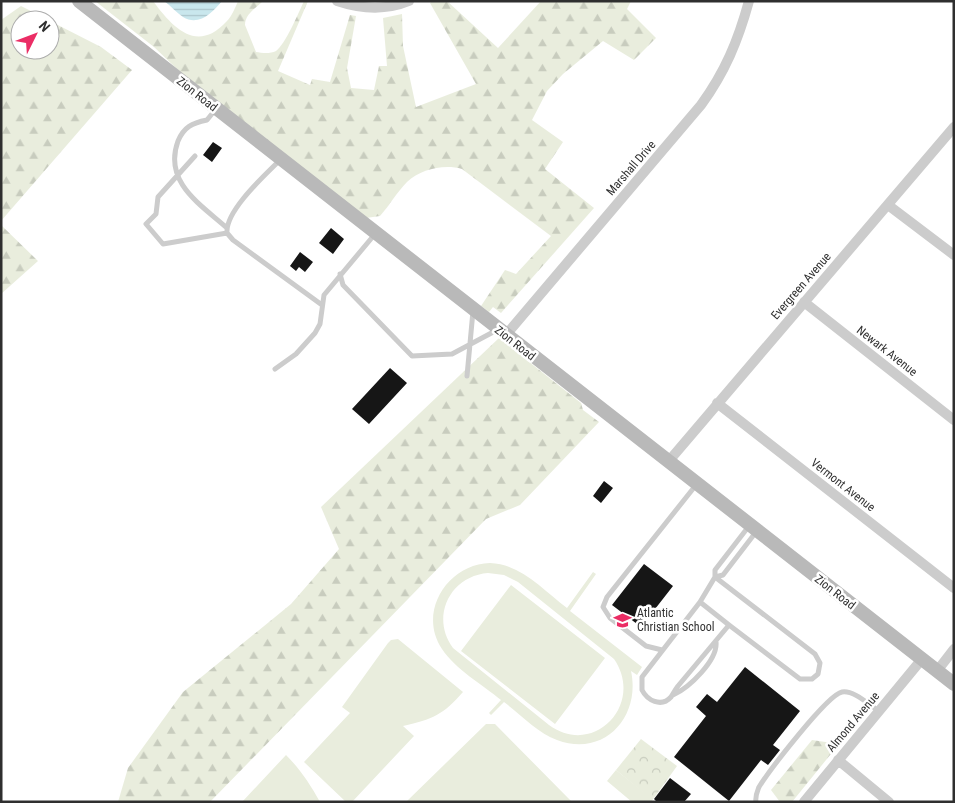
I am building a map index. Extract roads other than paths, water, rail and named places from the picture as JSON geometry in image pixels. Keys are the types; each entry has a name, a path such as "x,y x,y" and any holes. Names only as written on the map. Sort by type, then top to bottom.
{"street":[{"name":"Zion Road","path":"78,1 922,660 953,681"},
{"path":"338,1 371,9 393,6 409,1"},
{"name":"Marshall Drive","path":"501,332 701,105 714,87 729,59 749,1"},
{"name":"Evergreen Avenue","path":"668,462 954,127"},
{"path":"888,205 954,255"},
{"name":"Newark Avenue","path":"804,302 954,420"},
{"name":"Vermont Avenue","path":"717,403 954,588"},
{"path":"937,671 953,652"},
{"name":"Almond Avenue","path":"804,802 922,660"},
{"path":"838,760 889,802"}],"lane":[{"path":"216,109 207,120 191,124 182,134 176,151 175,168 177,176 190,195 227,230 233,240 322,305"},
{"path":"194,156 158,197 156,214 146,224 163,244 227,230"},
{"path":"227,230 231,217 238,207 280,159"},
{"path":"275,369 296,354 315,333 320,324 324,295 375,234"},
{"path":"340,274 343,285 412,356 452,354 501,332"},
{"path":"467,376 473,310"},
{"path":"662,650 646,646 607,615 603,605 607,597 697,484"},
{"path":"715,577 723,575 753,528"},
{"path":"729,625 672,695 666,700 656,702 648,698 642,690 642,677 700,602 715,577 715,570 753,528"},
{"path":"700,602 800,679 812,679 818,674 820,666 815,654 715,577"},
{"path":"756,802 756,793 766,777 817,712 834,696 842,692 848,692 879,711"}],"water":[{"path":"164,1 222,1 205,17 189,20"}],"place":[{"name":"Atlantic Christian School","path":"623,620"}]}
